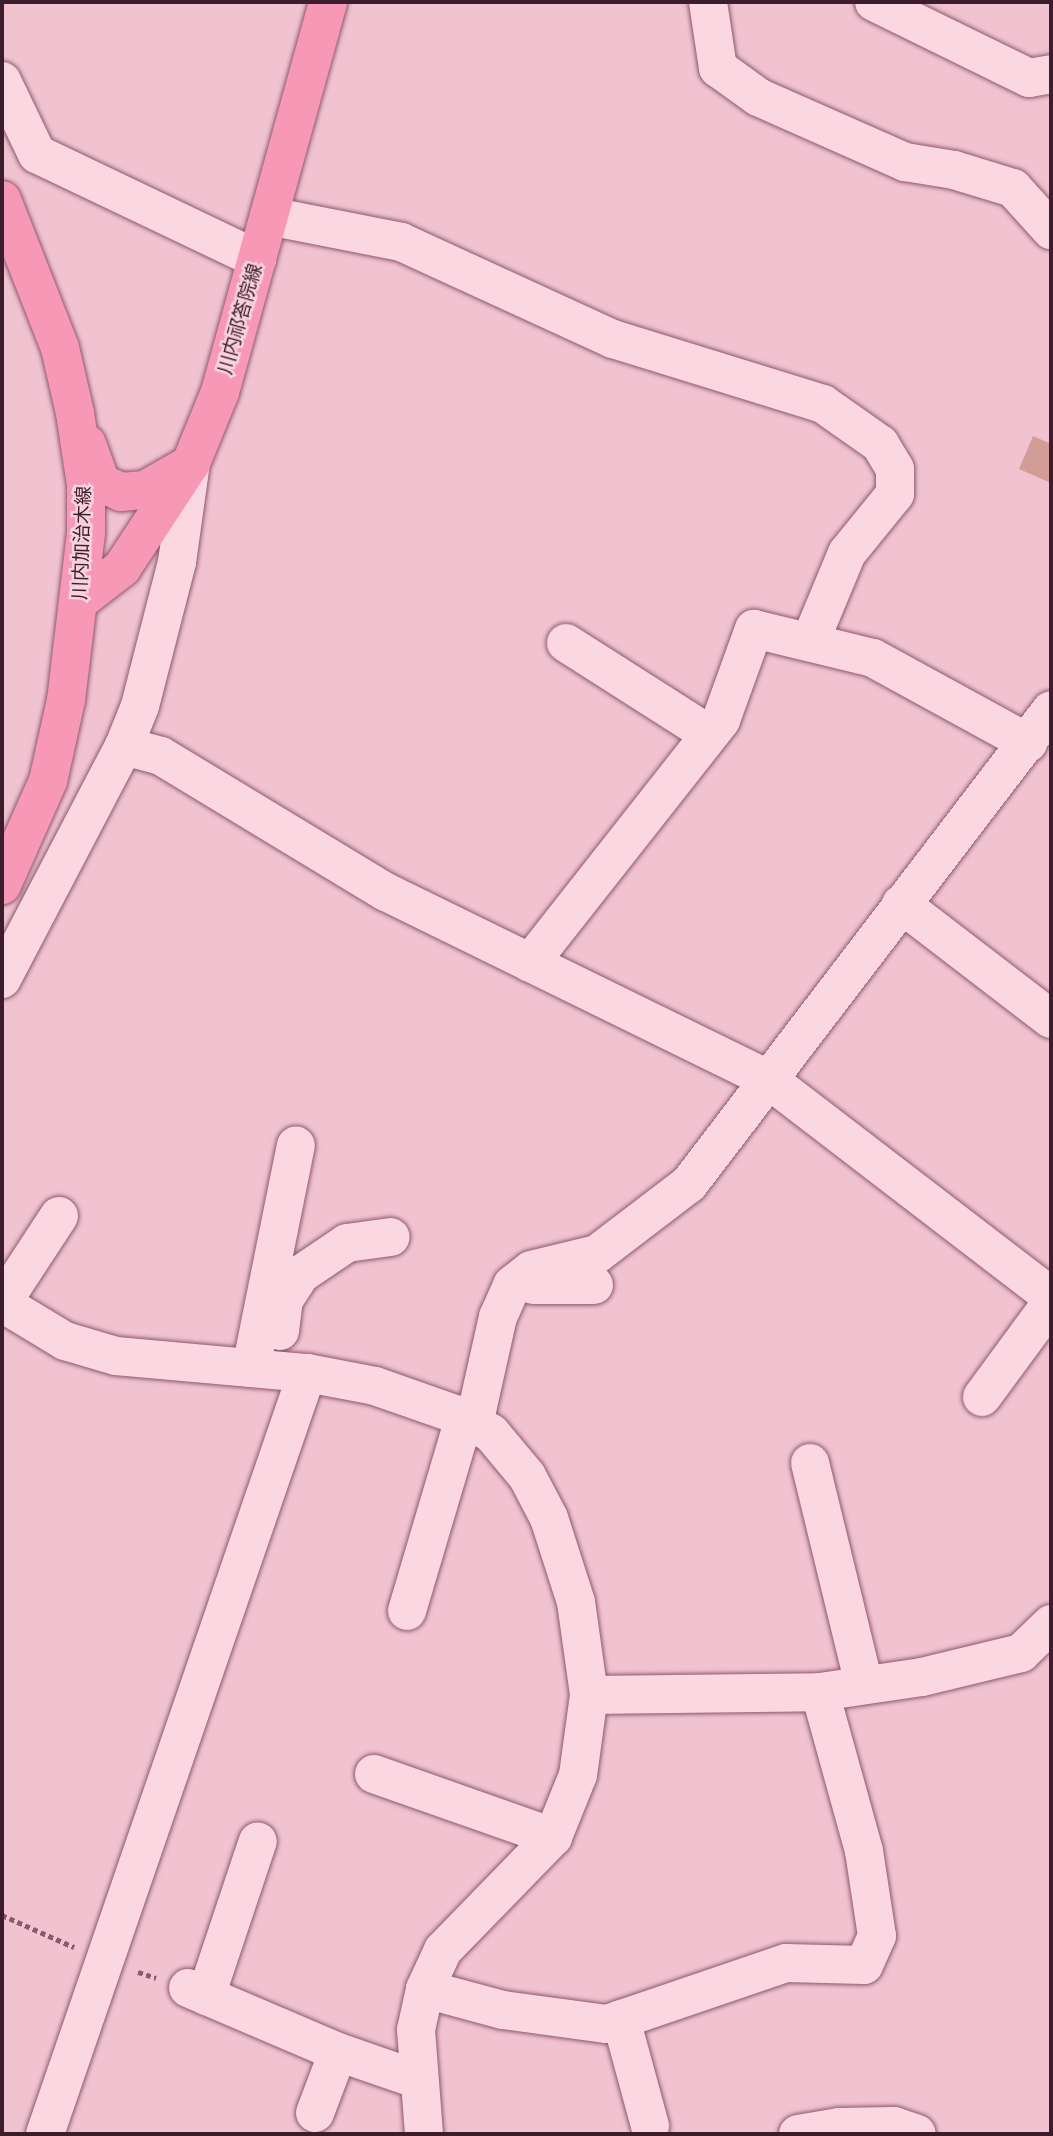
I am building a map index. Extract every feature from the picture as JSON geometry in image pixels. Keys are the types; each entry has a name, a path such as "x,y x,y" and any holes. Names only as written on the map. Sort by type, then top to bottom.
{"main road":[{"name":"川内祁答院線","path":"82,599 122,568 191,463 220,392 328,2"},
{"name":"川内加治木線","path":"2,200 60,348 75,413 86,485 82,599 48,781 2,886"},
{"path":"75,413 101,483 121,492 145,490 191,463"}],"street":[{"path":"708,2 718,68 758,97 905,162 954,170 1013,188 1051,230"},
{"path":"874,2 1029,78 1051,74"},
{"path":"2,81 37,155 257,259"},
{"path":"269,216 401,242 613,339 822,404 880,444 895,469 895,494 847,553 810,642"},
{"path":"2,979 124,746 139,706 177,562 191,463"},
{"path":"407,1611 469,1421 498,1317 512,1285 531,1270 597,1254 690,1184 901,904 1042,732 873,658 754,628 721,720 530,963"},
{"path":"566,643 709,734"},
{"path":"124,746 162,756 386,892 769,1080 1051,1296"},
{"path":"901,904 1051,1019"},
{"path":"277,1370 296,1146"},
{"path":"59,1216 2,1303 65,1341 116,1356 277,1370 375,1386 469,1421 491,1433 527,1476 562,1550 576,1602 589,1695 578,1775 553,1837 443,1951 425,1989 416,2030 424,2134"},
{"path":"45,2134 105,1961 277,1370 284,1300 301,1274 347,1243 391,1237"},
{"path":"512,1285 594,1285"},
{"path":"982,1397 1051,1303"},
{"path":"810,1463 864,1685"},
{"path":"589,1695 820,1692 1036,1658 1051,1624"},
{"path":"425,1989 503,2010 607,2024 786,1963 864,1965 877,1936 864,1851 820,1692"},
{"path":"373,1774 553,1837"},
{"path":"258,1841 197,1992 338,2052 419,2080"},
{"path":"621,2020 650,2126"},
{"path":"315,2113 338,2052"},
{"path":"798,2134 839,2127 894,2126 917,2134"}],"path":[{"path":"2,1915 105,1961 197,1992"}],"shaded area":[{"path":"1033,436 1051,444 1051,483 1019,469"}]}
